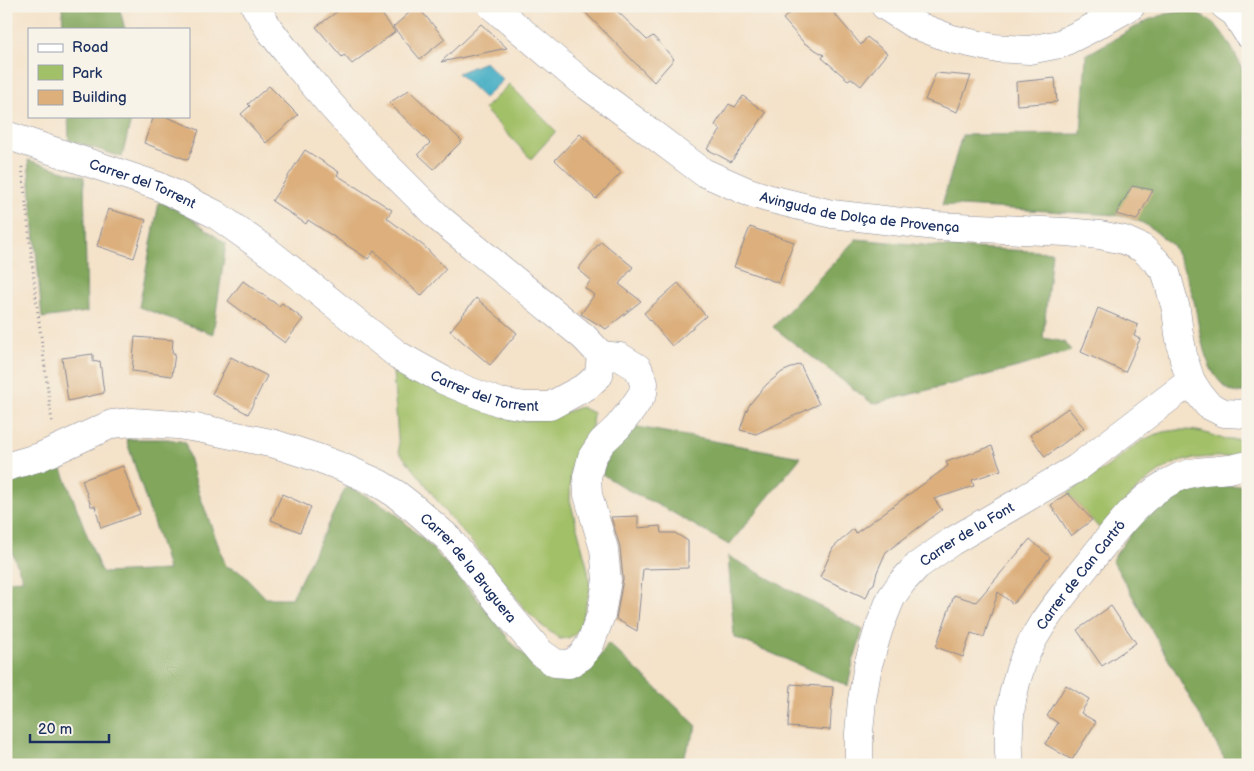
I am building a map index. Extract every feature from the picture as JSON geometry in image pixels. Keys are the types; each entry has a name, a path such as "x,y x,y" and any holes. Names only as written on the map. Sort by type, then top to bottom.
{"street":[{"path":"255,6 269,29 297,65 381,160 440,219 584,337 601,355"},
{"name":"Avinguda de Dolça de Provença","path":"492,6 578,79 703,172 746,191 832,214 936,226 1100,235 1124,240 1142,248 1166,273 1176,309 1184,360 1191,381 1200,395 1208,405 1224,413 1245,414 1248,412"},
{"path":"886,6 913,24 952,39 993,48 1029,50 1060,44 1131,6"},
{"path":"1225,6 1235,13 1248,34"},
{"name":"Carrer del Torrent","path":"12,137 158,186 215,214 270,252 398,355 443,380 469,391 499,402 526,406 550,406 587,386 599,375 601,355"},
{"name":"Carrer de la Bruguera","path":"6,467 40,457 112,424 132,422 203,429 253,439 275,444 342,467 380,484 415,509 448,538 541,653 555,663 569,664 581,657 590,644 601,616 607,580 604,549 588,495 587,477 592,457 602,442 618,427 643,393 644,383 638,368 620,357 601,355"},
{"name":"Carrer de la Font","path":"859,765 861,708 868,664 891,598 902,582 917,566 951,542 1077,468 1191,381"},
{"name":"Carrer de Can Cartró","path":"1010,765 1008,741 1010,707 1017,677 1034,638 1062,596 1131,512 1156,490 1188,474 1232,469 1248,464"}],"path":[{"path":"12,137 56,450"}],"green space":[{"path":"62,6 119,6 125,28 63,28"},
{"path":"1187,11 1206,18 1218,27 1233,50 1248,83 1248,390 1241,392 1232,392 1224,386 1211,368 1206,358 1192,295 1182,266 1172,245 1147,225 1116,215 942,205 962,135 1081,134 1086,55 1148,20 1166,14"},
{"path":"509,84 556,131 531,159 484,109"},
{"path":"68,118 132,118 122,157 69,140"},
{"path":"28,160 84,177 87,312 42,318"},
{"path":"159,202 179,209 226,244 213,334 139,307"},
{"path":"856,239 933,246 1052,252 1043,338 1065,342 1071,351 1022,366 873,404 773,327"},
{"path":"393,372 471,405 516,421 545,419 581,407 593,413 592,427 579,449 571,470 570,500 588,570 590,589 581,624 574,635 560,639 541,625 524,608 399,452"},
{"path":"632,426 801,457 729,545 602,474 609,454"},
{"path":"1178,430 1199,431 1229,440 1248,437 1248,456 1198,458 1182,461 1170,466 1148,480 1100,529 1068,493 1140,442 1157,434"},
{"path":"126,439 168,439 185,442 199,493 226,566 241,572 266,598 292,598 346,487 362,493 393,511 432,548 472,592 512,643 532,662 568,677 575,677 575,673 598,658 608,643 697,726 680,765 6,765 6,581 23,580 6,537 6,483 27,478 60,464 100,569 104,573 168,570"},
{"path":"1248,484 1248,765 1228,765 1112,560 1137,524 1178,488"},
{"path":"728,556 863,630 848,686 734,637"}],"water":[{"path":"485,62 503,80 484,98 458,73"}],"building":[{"path":"345,6 376,6 395,32 352,64 344,55 342,57 316,27"},
{"path":"417,6 445,39 420,59 393,27"},
{"path":"579,6 612,6 647,40 653,36 674,59 654,82"},
{"path":"797,6 828,6 861,45 867,37 887,53 861,86 851,78 848,80 822,58 824,55 804,43 783,19"},
{"path":"481,24 507,48 441,62"},
{"path":"936,73 971,76 957,112 925,100"},
{"path":"1055,78 1057,102 1017,105 1016,82"},
{"path":"269,86 298,115 266,143 241,114 250,106 248,104"},
{"path":"409,90 462,141 434,169 418,154 430,143 389,103"},
{"path":"743,96 766,113 731,162 707,149 721,130 715,125 729,104 735,107"},
{"path":"153,118 169,118 199,130 188,160 144,143"},
{"path":"580,134 621,173 596,199 555,160"},
{"path":"305,150 339,172 337,175 392,210 387,218 425,247 446,269 421,296 374,251 368,259 308,220 306,224 272,201"},
{"path":"1132,186 1153,190 1137,220 1116,214"},
{"path":"108,209 146,220 134,258 97,246"},
{"path":"750,227 794,242 779,283 734,267"},
{"path":"601,241 633,267 619,284 641,301 606,329 581,314 594,295 585,288 591,280 578,269"},
{"path":"243,281 279,306 282,303 303,319 285,343 228,301"},
{"path":"678,283 706,316 672,346 644,313"},
{"path":"476,298 517,333 490,365 450,331"},
{"path":"1098,308 1138,325 1134,336 1140,339 1125,372 1081,352"},
{"path":"135,337 173,340 172,353 175,353 172,376 132,371"},
{"path":"93,354 93,362 100,361 104,393 68,401 62,358"},
{"path":"231,357 267,376 248,414 212,394"},
{"path":"800,364 819,404 756,434 740,430 750,404 767,384 782,372"},
{"path":"1068,408 1084,428 1045,457 1030,435"},
{"path":"992,446 1001,470 972,480 974,486 934,499 942,510 886,552 874,584 871,586 866,598 820,577 833,548 853,529 856,533 948,466 946,462"},
{"path":"123,466 140,514 101,528 95,506 91,506 82,480"},
{"path":"1068,493 1092,520 1071,536 1051,505"},
{"path":"282,494 311,507 300,532 271,520"},
{"path":"638,516 638,528 660,526 661,533 675,533 688,541 688,568 643,569 637,631 616,619 623,579 620,547 611,517"},
{"path":"1030,539 1050,557 1013,604 998,592 984,637 971,633 963,657 936,647 954,595 976,602"},
{"path":"1111,606 1136,643 1102,666 1077,630"},
{"path":"791,684 833,687 830,730 788,727"},
{"path":"1066,685 1089,699 1081,713 1096,722 1072,760 1045,744 1058,723 1047,716"}]}
